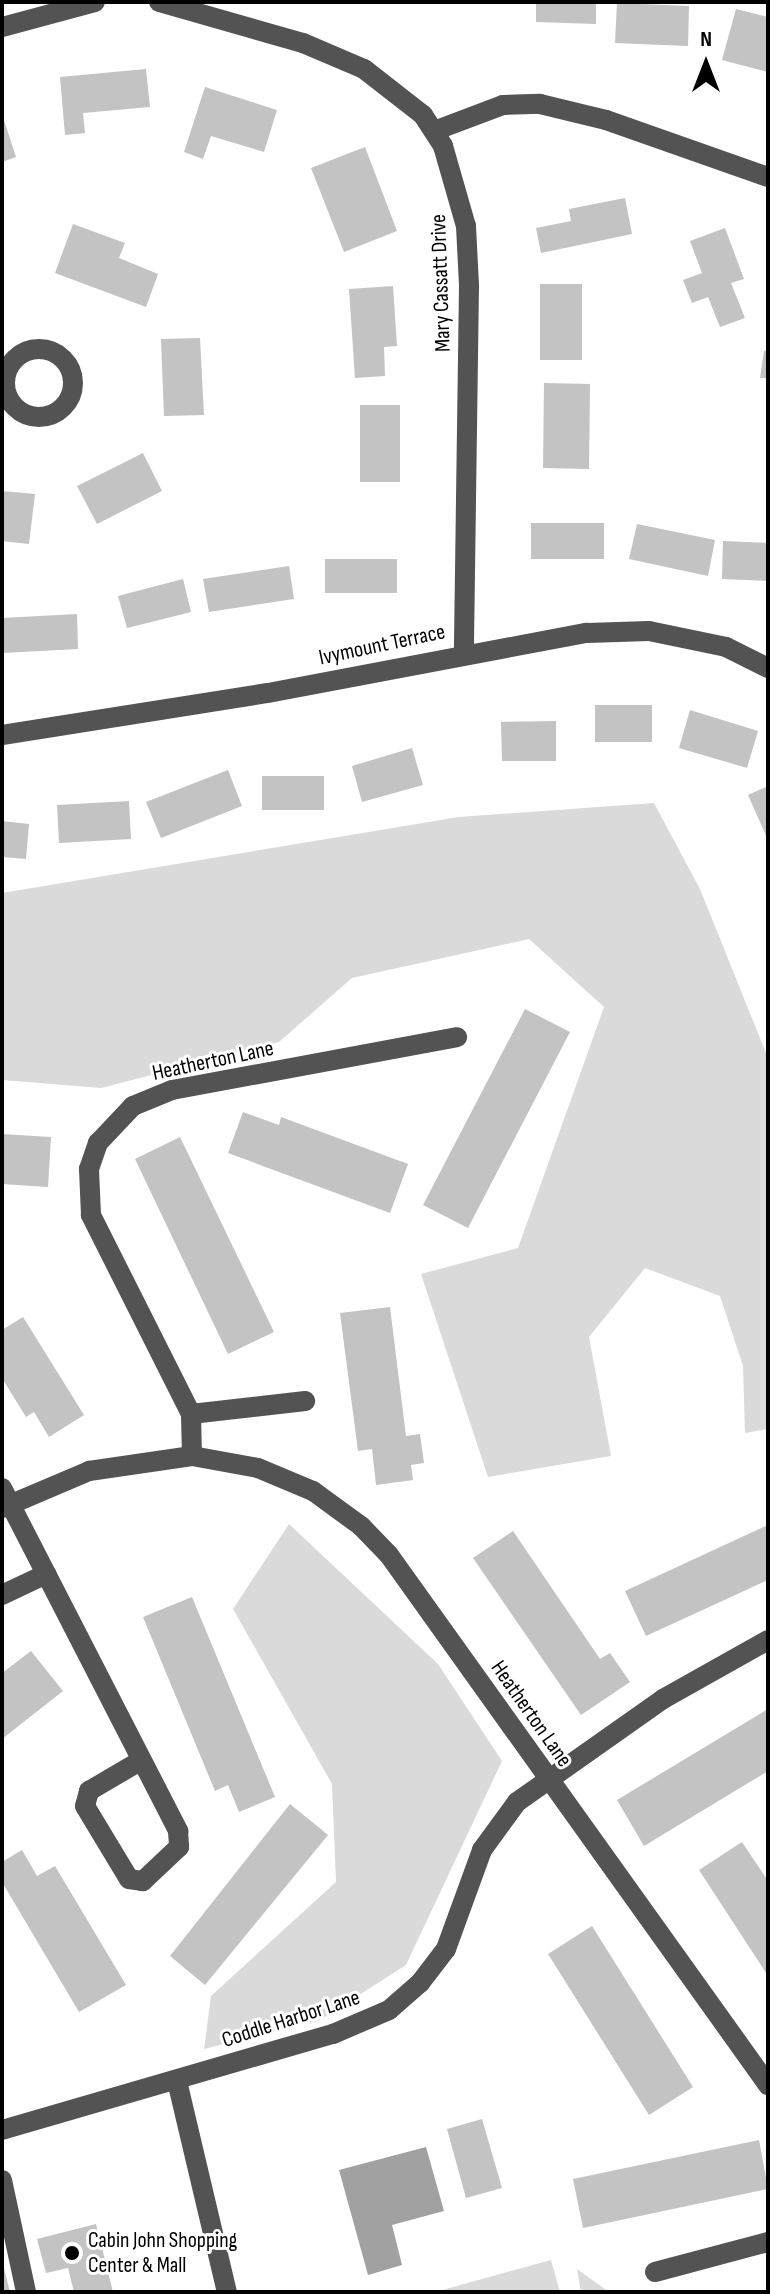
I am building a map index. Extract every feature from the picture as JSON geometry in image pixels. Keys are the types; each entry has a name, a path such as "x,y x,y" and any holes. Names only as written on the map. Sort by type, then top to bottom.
{"street":[{"path":"2,27 95,2"},
{"name":"Mary Cassatt Drive","path":"159,2 195,8 337,56 387,83 434,131 450,163 466,226 464,653"},
{"path":"434,131 503,105 540,104 606,120 768,177"},
{"name":"Ivymount Terrace","path":"2,735 268,693 464,653 587,633 649,631 726,647 768,668"},
{"name":"Heatherton Lane","path":"192,1456 191,1414 94,1224 89,1169 98,1143 133,1106 172,1090 457,1037"},
{"path":"191,1414 305,1401"},
{"name":"Heatherton Lane","path":"140,1761 89,1791 85,1806 129,1879 143,1881 179,1847 178,1831 5,1500 104,1467 192,1456 258,1468 313,1491 361,1526 389,1555 768,2085"},
{"path":"2,1595 46,1574"},
{"name":"Coddle Harbor Lane","path":"2,2130 333,2034 389,2010 406,1997 446,1949 495,1829 517,1802 701,1674 768,1640"},
{"path":"177,2081 227,2292"},
{"path":"2,2180 6,2216 26,2292"},
{"path":"655,2272 768,2242"}],"shaded area":[{"path":"654,803 700,889 768,1058 768,1429 745,1433 743,1366 720,1296 645,1268 589,1337 611,1456 488,1477 421,1274 518,1248 604,1007 529,939 352,978 279,1042 101,1088 2,1080 2,893 459,817"},
{"path":"289,1524 438,1664 502,1761 406,1965 320,2020 204,2049 211,1996 336,1882 332,1784 233,1609"},
{"path":"426,2147 444,2211 392,2225 402,2265 368,2275 339,2170"},
{"path":"551,2260 560,2292 435,2292"},
{"path":"577,2269 609,2292 581,2292"}],"building":[{"path":"536,2 596,2 596,24 536,22"},
{"path":"617,3 689,6 688,46 615,43"},
{"path":"736,9 768,17 768,72 722,60"},
{"path":"146,69 150,107 83,113 85,133 65,135 60,77"},
{"path":"205,87 277,110 264,152 211,136 203,159 184,152"},
{"path":"2,114 16,157 2,162"},
{"path":"365,147 397,231 344,252 311,168"},
{"path":"625,198 632,234 541,253 536,228 571,221 569,209"},
{"path":"73,224 125,243 119,258 158,274 146,307 55,273"},
{"path":"725,228 744,279 731,283 745,318 720,327 708,297 692,303 683,280 702,273 690,241"},
{"path":"540,284 582,284 582,360 540,360"},
{"path":"393,286 397,346 384,347 385,376 355,378 349,289"},
{"path":"200,338 204,415 164,416 161,339"},
{"path":"764,351 768,351 768,378 760,378"},
{"path":"544,383 590,384 589,469 543,468"},
{"path":"360,405 400,405 400,482 360,482"},
{"path":"143,453 162,491 97,524 77,486"},
{"path":"2,491 35,494 29,544 2,541"},
{"path":"531,523 604,523 604,559 531,559"},
{"path":"637,524 715,540 708,576 629,559"},
{"path":"723,541 768,543 768,581 722,579"},
{"path":"325,559 397,559 397,593 325,593"},
{"path":"289,566 294,599 209,612 203,579"},
{"path":"183,579 191,612 127,628 118,596"},
{"path":"77,614 78,649 3,653 2,618"},
{"path":"595,705 652,705 652,742 595,742"},
{"path":"690,710 758,731 747,768 679,748"},
{"path":"556,721 556,761 502,761 501,722"},
{"path":"412,748 423,785 362,802 352,766"},
{"path":"228,770 242,806 161,838 146,802"},
{"path":"262,776 324,776 324,810 262,810"},
{"path":"768,786 768,840 748,795"},
{"path":"129,801 131,839 59,843 57,805"},
{"path":"2,821 29,824 26,859 2,857"},
{"path":"525,1009 570,1032 468,1228 423,1205"},
{"path":"243,1112 279,1125 281,1117 408,1164 390,1213 228,1153"},
{"path":"2,1134 51,1137 48,1187 2,1184"},
{"path":"180,1137 274,1332 228,1354 135,1159"},
{"path":"390,1307 406,1436 420,1434 424,1463 411,1465 413,1480 376,1485 372,1449 358,1451 340,1313"},
{"path":"23,1317 84,1415 49,1437 34,1412 26,1417 2,1378 2,1330"},
{"path":"768,1525 768,1580 646,1636 625,1591"},
{"path":"513,1531 600,1659 610,1653 630,1682 581,1715 473,1558"},
{"path":"192,1597 275,1797 239,1812 228,1785 215,1791 143,1617"},
{"path":"31,1651 63,1691 2,1739 2,1673"},
{"path":"768,1709 768,1771 644,1846 617,1800"},
{"path":"290,1804 328,1835 205,1985 170,1956"},
{"path":"742,1842 768,1881 768,1976 699,1870"},
{"path":"22,1850 37,1876 55,1866 126,1985 79,2012 2,1882 2,1862"},
{"path":"592,1926 693,2087 649,2115 548,1954"},
{"path":"482,2119 502,2188 466,2198 447,2129"},
{"path":"759,2140 768,2189 583,2228 573,2179"},
{"name":"Cabin John Shopping Center & Mall","path":"96,2224 113,2292 74,2292 68,2268 46,2273 37,2239"},
{"path":"3,2264 10,2292 2,2292"}],"place":[{"name":"Cabin John Shopping Center & Mall","path":"72,2253"}]}
